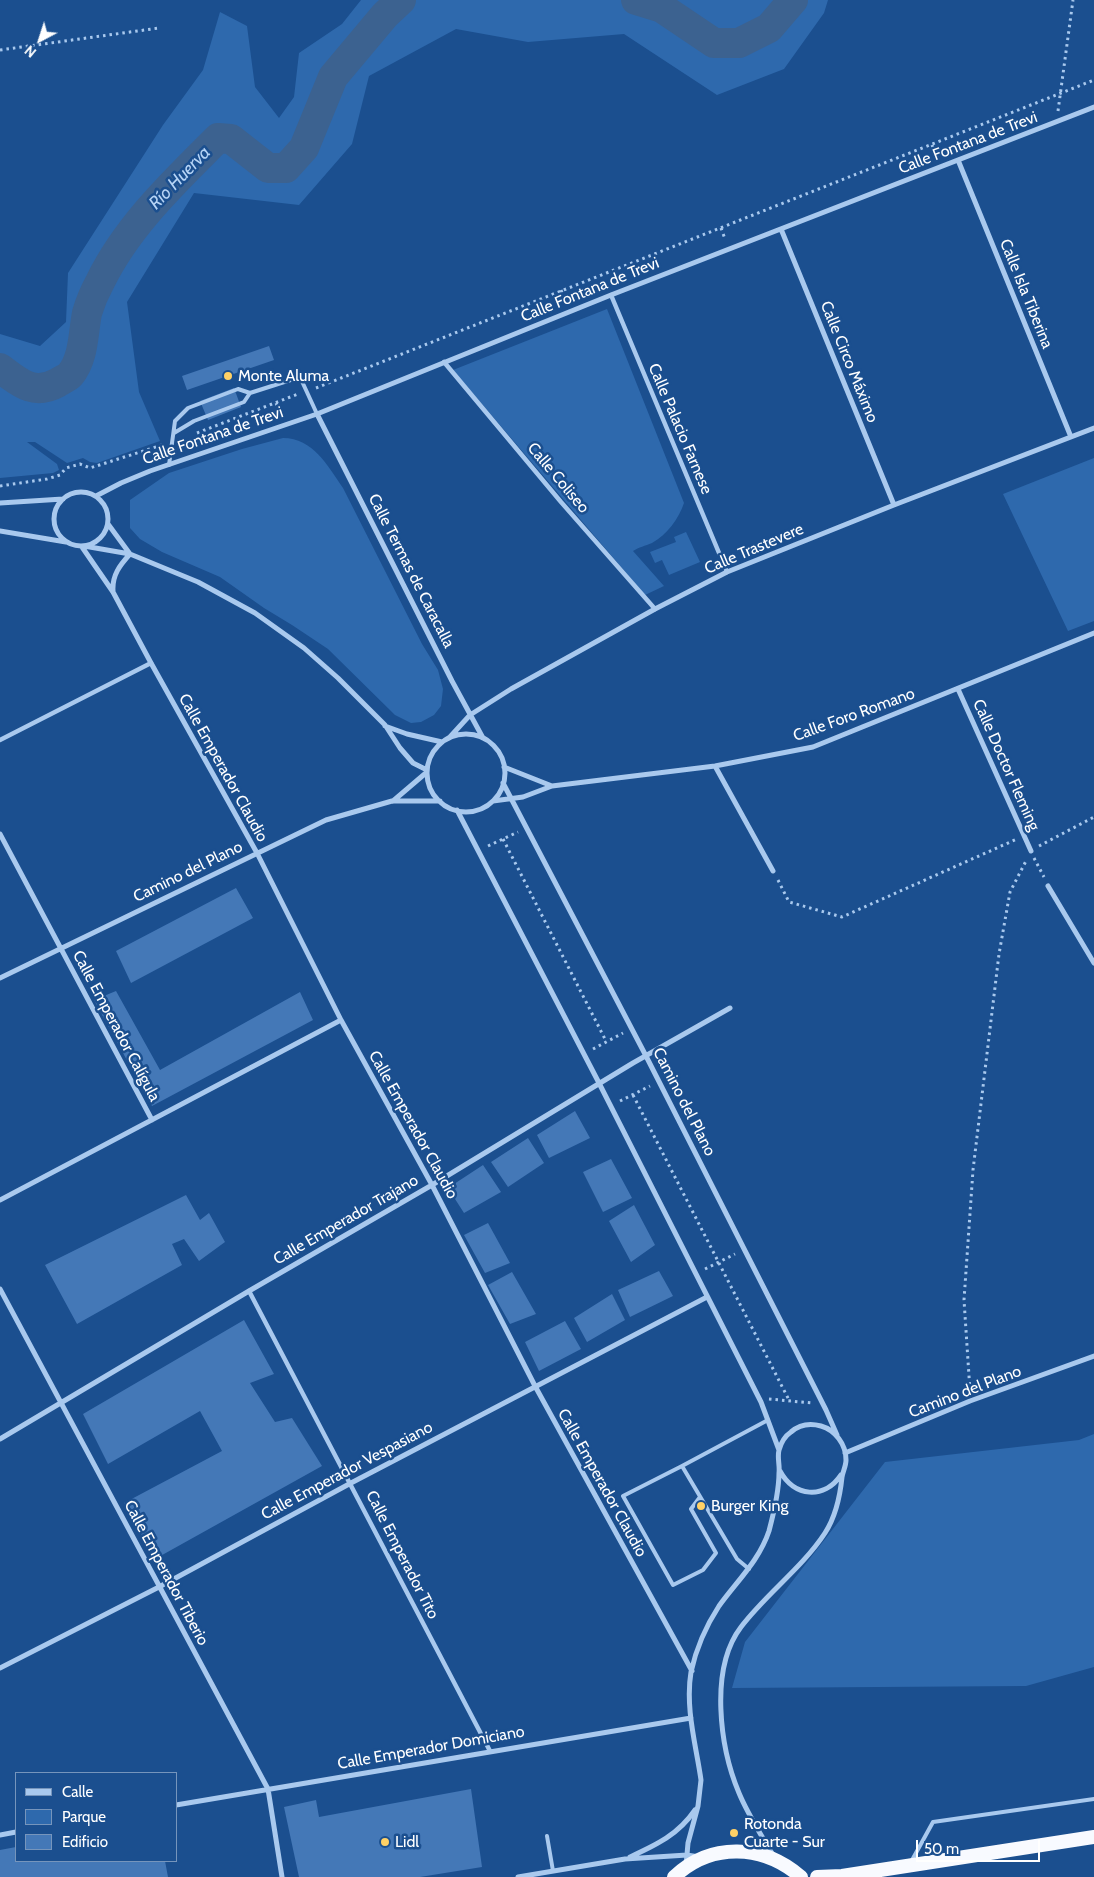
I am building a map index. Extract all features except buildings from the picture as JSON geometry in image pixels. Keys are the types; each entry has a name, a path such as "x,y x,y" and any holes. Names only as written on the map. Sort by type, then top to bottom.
{"highway":[{"path":"817,1877 842,1876 1094,1837"},
{"path":"674,1877 686,1861 702,1858 714,1853 745,1851 776,1859 790,1867 801,1877"}],"street":[{"name":"Calle Fontana de Trevi","path":"96,496 121,483 169,465 317,414 611,295 1094,107"},
{"name":"Calle Isla Tiberina","path":"958,160 1071,437"},
{"name":"Calle Circo Máximo","path":"781,229 894,505"},
{"name":"Calle Palacio Farnese","path":"611,295 726,572"},
{"name":"Calle Coliseo","path":"444,362 561,502 655,609"},
{"name":"Calle Termas de Caracalla","path":"317,414 483,738"},
{"name":"Calle Trastevere","path":"449,738 470,715 568,656 726,572 1094,428"},
{"path":"66,542 60,536 54,521 54,513 63,499 70,494 88,493 96,496 106,508 108,524 100,539 83,547"},
{"path":"0,503 63,499"},
{"path":"108,524 130,554"},
{"path":"0,531 130,554 198,582 255,613 323,664 385,725 400,748 413,763 427,771"},
{"name":"Calle Emperador Claudio","path":"83,547 113,592 256,853 341,1020 432,1185 535,1386 692,1671"},
{"path":"113,592 117,570 130,554"},
{"name":"Calle Foro Romano","path":"493,801 513,799 552,786 714,766 813,747 1094,632"},
{"path":"0,740 151,663"},
{"name":"Calle Doctor Fleming","path":"958,689 1031,851"},
{"path":"385,725 406,734 442,742"},
{"path":"466,734 483,738 498,751 504,768 503,783 497,796 493,801 480,809 464,811 448,807 440,801 430,788 427,771 432,754 442,742 449,738 466,734"},
{"path":"714,766 773,871"},
{"name":"Calle Foro Romano","path":"504,768 552,786"},
{"name":"Camino del Plano","path":"392,802 427,771"},
{"name":"Camino del Plano","path":"503,783 528,827 632,1028 823,1403 837,1435"},
{"name":"Camino del Plano","path":"0,978 326,820 392,802 440,801"},
{"path":"457,810 599,1083 761,1402 779,1450 780,1469 776,1499 768,1533 749,1569 708,1624 699,1645 692,1671 689,1701 701,1780 698,1806 692,1824 686,1861 625,1859 518,1877"},
{"name":"Calle Emperador Calígula","path":"0,834 152,1120 341,1020"},
{"path":"1048,886 1094,964"},
{"name":"Calle Emperador Trajano","path":"0,1439 432,1185 599,1083 730,1008"},
{"path":"0,1200 152,1120"},
{"name":"Calle Emperador Tiberio","path":"0,1289 268,1789 282,1877"},
{"name":"Calle Emperador Tito","path":"249,1291 490,1751"},
{"name":"Calle Emperador Vespasiano","path":"0,1668 159,1587 351,1483 707,1297"},
{"name":"Camino del Plano","path":"845,1453 970,1401 1094,1356"},
{"path":"776,1859 739,1793 726,1750 721,1711 721,1685 724,1665 730,1646 740,1628 819,1542 831,1523 839,1500 846,1460 842,1444 837,1435 819,1425 803,1426 789,1433 779,1450"},
{"path":"780,1469 785,1479 794,1487 804,1492 816,1492 832,1486 843,1472"},
{"name":"Calle Emperador Domiciano","path":"178,1804 691,1718"},
{"path":"625,1859 666,1840 684,1825 698,1806"},
{"path":"0,1835 15,1832"}],"lane":[{"path":"169,465 175,422 188,408 238,389 250,393 300,377 317,414"},
{"path":"173,433 194,421 244,402 250,393"},
{"path":"700,1497 690,1509 716,1553 703,1570 673,1585 623,1496 768,1420"},
{"path":"682,1466 737,1560 749,1569"},
{"path":"908,1866 934,1822 1094,1798"},
{"path":"547,1836 553,1871"}],"path":[{"path":"1056,122 1073,0"},
{"path":"0,50 159,28"},
{"path":"196,433 307,391 1094,80"},
{"path":"0,486 47,479 60,475 66,468 80,464 90,468 172,442"},
{"path":"970,1401 964,1300 973,1170 999,954 1010,892 1031,851 1094,817"},
{"path":"478,851 528,827"},
{"path":"773,871 789,902 842,917 1024,836"},
{"path":"503,839 606,1042"},
{"path":"1031,851 1048,886"},
{"path":"583,1054 632,1028"},
{"path":"610,1106 659,1081"},
{"path":"633,1095 790,1402"},
{"path":"695,1274 744,1249"},
{"path":"761,1402 771,1398 790,1402 823,1403"}],"green space":[{"path":"361,0 828,0 824,13 784,69 717,95 624,34 528,42 456,29 369,76 352,144 299,205 194,193 127,302 139,392 160,441 97,463 83,458 67,463 35,442 27,442 57,464 59,470 53,473 0,478 0,334 40,346 66,322 68,273 163,125 203,70 220,12 247,26 255,87 279,118 294,97 299,53 342,24"},
{"path":"607,309 684,503 676,520 663,535 652,543 633,551 664,586 645,595 453,370"},
{"path":"283,438 294,439 311,448 319,455 343,488 422,644 438,670 443,689 441,706 434,715 421,722 411,723 395,715 328,649 220,577 162,552 140,539 130,528 130,500 169,473 242,449"},
{"path":"1094,458 1094,621 1068,631 1003,494"},
{"path":"686,532 700,562 669,575 662,560 655,563 650,552 676,542 674,537"},
{"path":"1094,1434 1094,1667 1026,1686 732,1688 745,1642 885,1462 1079,1440"}],"waterway":[{"name":"Río Huerva","path":"0,368 20,382 33,388 48,387 70,375 78,361 87,313 96,289 111,261 153,205 218,138 231,139 268,168 286,168 304,148 333,77 385,15 401,0"},
{"name":"Río Huerva","path":"636,0 662,8 714,43 739,43 769,28 793,0"}],"place":[{"name":"Monte Aluma","path":"228,376"},
{"name":"Burger King","path":"701,1506"},
{"name":"Rotonda Cuarte - Sur","path":"734,1833"},
{"name":"Lidl","path":"385,1842"}]}
